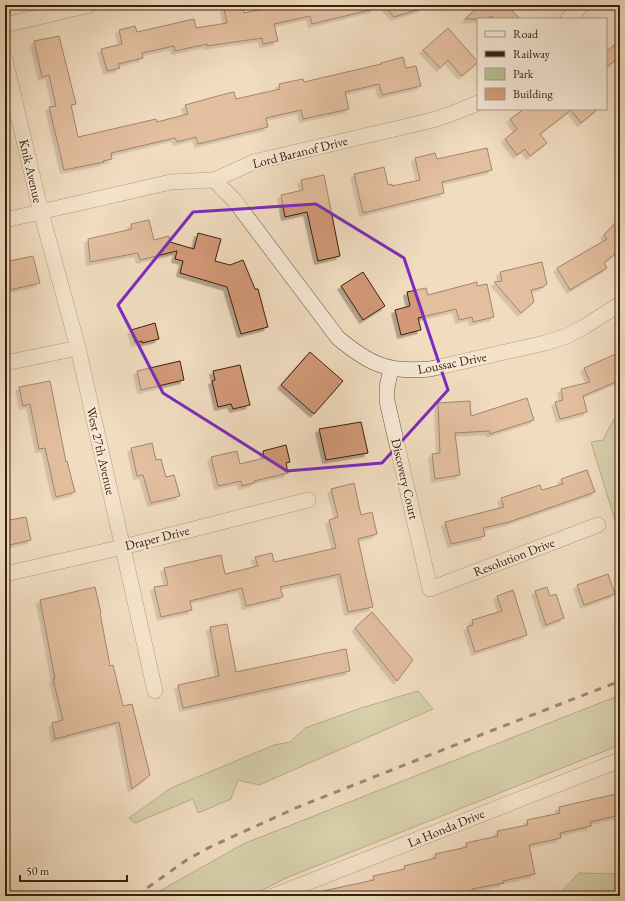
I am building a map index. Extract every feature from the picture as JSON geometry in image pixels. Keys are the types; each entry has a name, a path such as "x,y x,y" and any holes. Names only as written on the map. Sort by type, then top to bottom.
{"street":[{"path":"5,25 89,5"},
{"path":"569,18 582,5"},
{"name":"Knik Avenue","path":"5,60 41,212"},
{"name":"Lord Baranof Drive","path":"5,220 171,182 214,180 254,162 433,120 477,103"},
{"name":"Loussac Drive","path":"214,180 234,200 338,338 369,361 391,369 430,369 545,343 567,336 620,304"},
{"name":"West 27th Avenue","path":"41,212 78,348 155,691"},
{"path":"5,363 78,348"},
{"name":"Discovery Court","path":"391,369 387,387 387,401 430,589"},
{"name":"Draper Drive","path":"5,574 123,547 308,500"},
{"name":"Resolution Drive","path":"430,589 598,525"},
{"name":"La Honda Drive","path":"273,896 620,760"}],"highlighted area":[{"path":"316,204 404,258 448,390 382,463 287,471 163,393 118,305 193,212"}],"green space":[{"path":"620,414 620,537 591,442 603,440 614,419"},
{"path":"418,691 433,709 259,785 238,780 231,799 198,813 193,799 135,823 129,818 171,788 274,745 290,742 305,728 361,708"},
{"path":"620,695 620,745 286,878 251,896 151,896 243,844"},
{"path":"579,873 620,874 620,896 557,896"}],"building":[{"path":"243,5 244,13 281,5 373,5 374,9 312,24 310,16 274,24 278,41 263,44 262,38 207,46 207,44 175,51 174,46 142,53 143,58 118,64 120,68 107,71 101,49 122,44 119,30 135,26 137,32 194,19 196,28 227,23 224,8"},
{"path":"384,5 423,5 423,8 394,17"},
{"path":"475,5 510,5 508,6 519,18 494,18 491,16 488,18 465,19 478,7"},
{"path":"448,28 477,61 477,63 462,76 448,60 440,68 423,50"},
{"path":"59,36 76,104 71,105 78,137 156,119 157,122 188,114 185,105 225,94 234,92 236,99 280,89 279,84 303,79 304,82 381,64 403,57 406,68 416,66 421,86 382,95 379,84 345,92 349,109 303,119 301,110 266,118 268,127 198,144 196,137 177,142 175,138 111,153 112,159 103,161 104,162 64,170 49,107 56,106 49,75 42,77 34,41"},
{"path":"620,40 620,56 607,67 607,51"},
{"path":"523,110 571,110 540,134 547,143 530,156 525,149 517,155 505,139 517,129 510,119"},
{"path":"571,110 597,110 581,123"},
{"path":"487,148 492,170 442,182 444,193 363,213 354,174 384,167 388,185 392,184 392,186 420,180 415,158 435,153 437,159"},
{"path":"324,175 340,256 318,261 307,212 285,217 281,195 303,190 301,180"},
{"path":"620,218 620,250 604,263 607,268 570,290 557,268 607,239 604,235"},
{"path":"149,220 154,240 169,236 170,242 194,249 198,233 221,239 215,261 230,265 243,260 255,289 258,289 268,327 241,334 227,287 180,273 183,261 175,259 177,251 140,260 138,253 90,262 88,239 132,229 131,224"},
{"path":"33,256 40,283 5,291 5,262"},
{"path":"542,262 547,284 543,287 531,290 534,302 521,313 494,282 502,281 500,272"},
{"path":"363,272 385,306 363,320 341,286"},
{"path":"477,282 477,286 487,284 494,317 473,322 472,317 459,320 456,309 418,318 421,330 401,335 395,310 410,306 407,292 426,288 428,295"},
{"path":"155,323 159,339 135,343 131,330"},
{"path":"310,352 343,381 314,414 281,385"},
{"path":"620,352 620,380 583,396 587,412 560,419 555,402 563,400 561,389 590,382 584,368"},
{"path":"180,361 184,380 141,390 137,371"},
{"path":"240,365 250,405 233,409 231,404 218,407 212,381 215,380 213,371"},
{"path":"50,381 66,462 67,461 75,492 56,497 45,448 39,449 30,404 23,406 19,387"},
{"path":"527,398 534,420 490,434 489,431 455,433 460,475 435,479 432,454 440,453 438,403 470,401 471,416"},
{"path":"361,422 368,453 326,460 319,429"},
{"path":"152,443 156,460 161,459 166,477 174,475 180,496 151,503 143,475 137,476 131,448"},
{"path":"286,445 290,462 286,463 288,473 254,481 254,483 242,486 241,481 218,486 211,457 237,451 240,464 264,458 263,451"},
{"path":"587,470 595,492 509,522 483,528 485,536 451,544 445,522 504,507 501,498 540,485 542,490 563,484 561,479"},
{"path":"354,483 361,515 372,512 377,534 358,539 373,607 348,612 340,574 280,587 283,597 246,606 242,588 190,601 192,610 161,617 154,587 168,585 164,568 221,555 225,574 258,566 255,557 272,553 274,562 336,548 329,520 338,517 331,489"},
{"path":"26,517 31,540 5,546 5,521"},
{"path":"608,574 615,594 584,605 577,585"},
{"path":"95,587 110,666 113,665 123,706 132,704 150,775 132,789 119,722 55,739 52,723 63,720 53,679 55,679 40,600"},
{"path":"547,587 550,596 556,594 564,618 546,625 535,591"},
{"path":"513,590 527,635 475,652 467,627 473,625 472,620 502,611 497,596"},
{"path":"372,612 413,660 397,681 355,628"},
{"path":"227,624 236,672 346,649 350,671 183,708 178,685 219,676 210,627"},
{"path":"616,794 620,815 590,822 591,826 560,833 561,838 529,845 535,874 503,881 504,883 472,889 472,892 454,896 323,896 323,891 374,880 373,876 405,869 404,866 436,858 435,854 467,847 466,843 498,836 497,831 528,825 527,820 560,813 559,807"}],"railway":[{"path":"136,896 188,859 212,846 298,807 620,681"}]}
